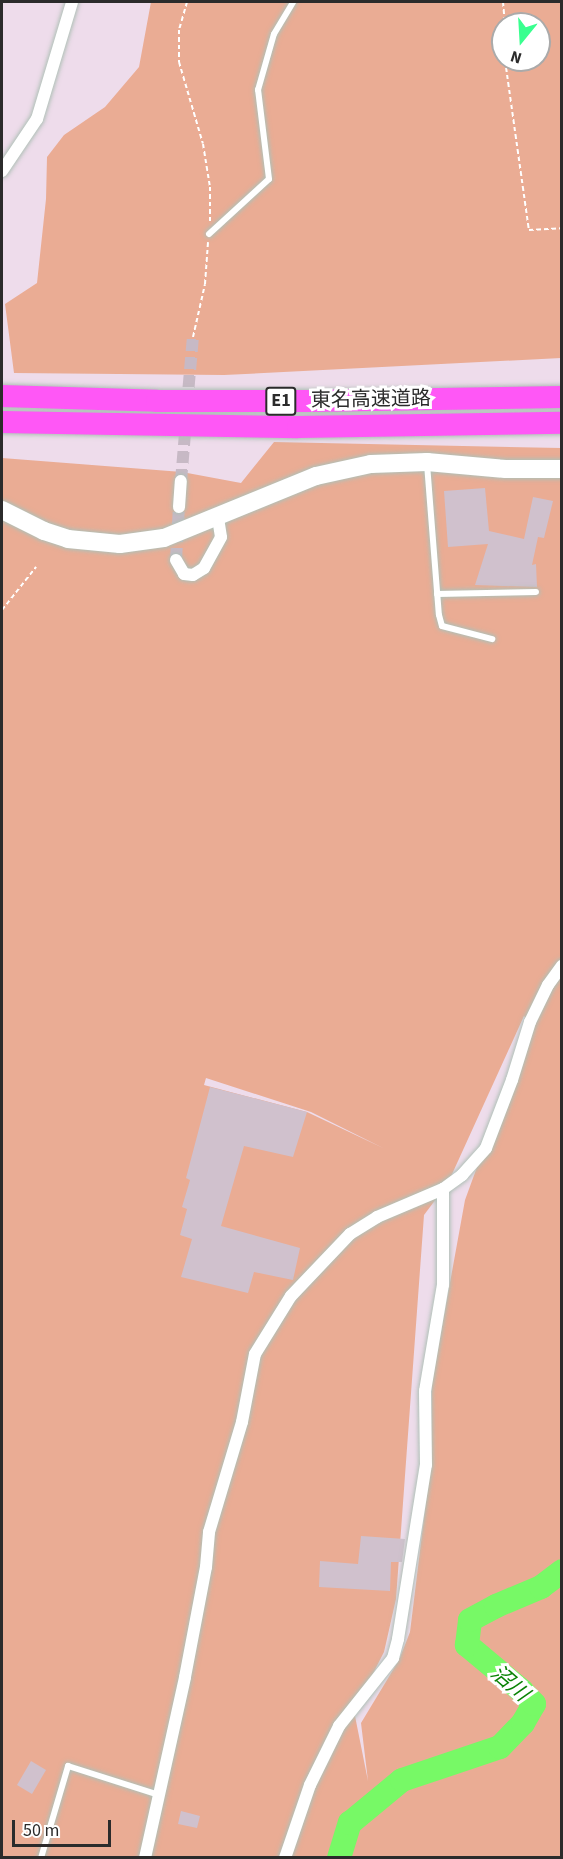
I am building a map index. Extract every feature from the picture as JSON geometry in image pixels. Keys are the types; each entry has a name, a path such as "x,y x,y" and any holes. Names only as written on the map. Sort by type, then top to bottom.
{"highway":[{"name":"東名高速道路","path":"2,396 251,401 561,397"},
{"name":"東名高速道路","path":"2,422 275,427 561,423"}],"street":[{"path":"2,171 37,119 72,2"},
{"path":"2,510 44,531 68,539 103,544 142,542 164,538 218,518 316,476 344,468 389,462 427,462 506,469 561,469"},
{"path":"179,507 181,481"},
{"path":"176,560 184,574 193,575 204,568 221,537 218,518"},
{"path":"145,1857 190,1655 209,1532 242,1422 255,1354 291,1296 350,1234 377,1217 442,1189 462,1174 486,1148 512,1080 530,1022 548,985 561,966"},
{"path":"285,1857 310,1785 339,1726 393,1658 398,1639 426,1466 425,1391 443,1285 442,1189"}],"lane":[{"path":"209,234 269,179 258,90 274,34 293,2"},
{"path":"427,462 437,594 442,626 492,639"},
{"path":"437,594 536,592"},
{"path":"41,1857 68,1766 159,1795"}],"path":[{"path":"187,2 179,30 179,62 203,144 210,186 205,284 193,337"},
{"path":"507,72 530,230 561,228"},
{"path":"2,610 36,567"}],"shaded area":[{"path":"151,2 561,2 561,358 224,375 14,373 5,304 37,283 46,199 47,157 64,135 105,107 139,67"},
{"path":"274,442 561,448 561,1857 2,1857 2,458 182,472 241,483","holes":["524,1016 530,1022 465,1200 432,1382 431,1461 410,1632 399,1660 361,1723 368,1781 354,1711 384,1652 396,1599 424,1215 448,1183","206,1078 311,1112 383,1148 307,1112 204,1085"]}],"building":[{"path":"485,488 489,531 524,539 533,497 553,501 544,538 538,537 532,565 536,564 537,587 475,585 488,544 448,547 444,491"},
{"path":"210,1087 307,1112 293,1157 244,1146 221,1226 300,1248 293,1280 254,1272 248,1293 181,1277 192,1239 180,1235 187,1209 182,1207 190,1180 186,1178"},
{"path":"361,1536 405,1539 402,1562 391,1562 390,1591 319,1587 320,1561 358,1564"},
{"path":"31,1761 46,1770 32,1794 17,1785"},
{"path":"181,1811 200,1816 197,1828 178,1824"}],"waterway":[{"name":"沼川","path":"339,1858 350,1823 402,1780 500,1747 523,1723 534,1704 522,1691 467,1645 470,1620 541,1587 562,1571"}],"tunnel":[{"path":"187,405 193,337"},
{"path":"181,481 186,422"},
{"path":"176,560 179,507"}]}
